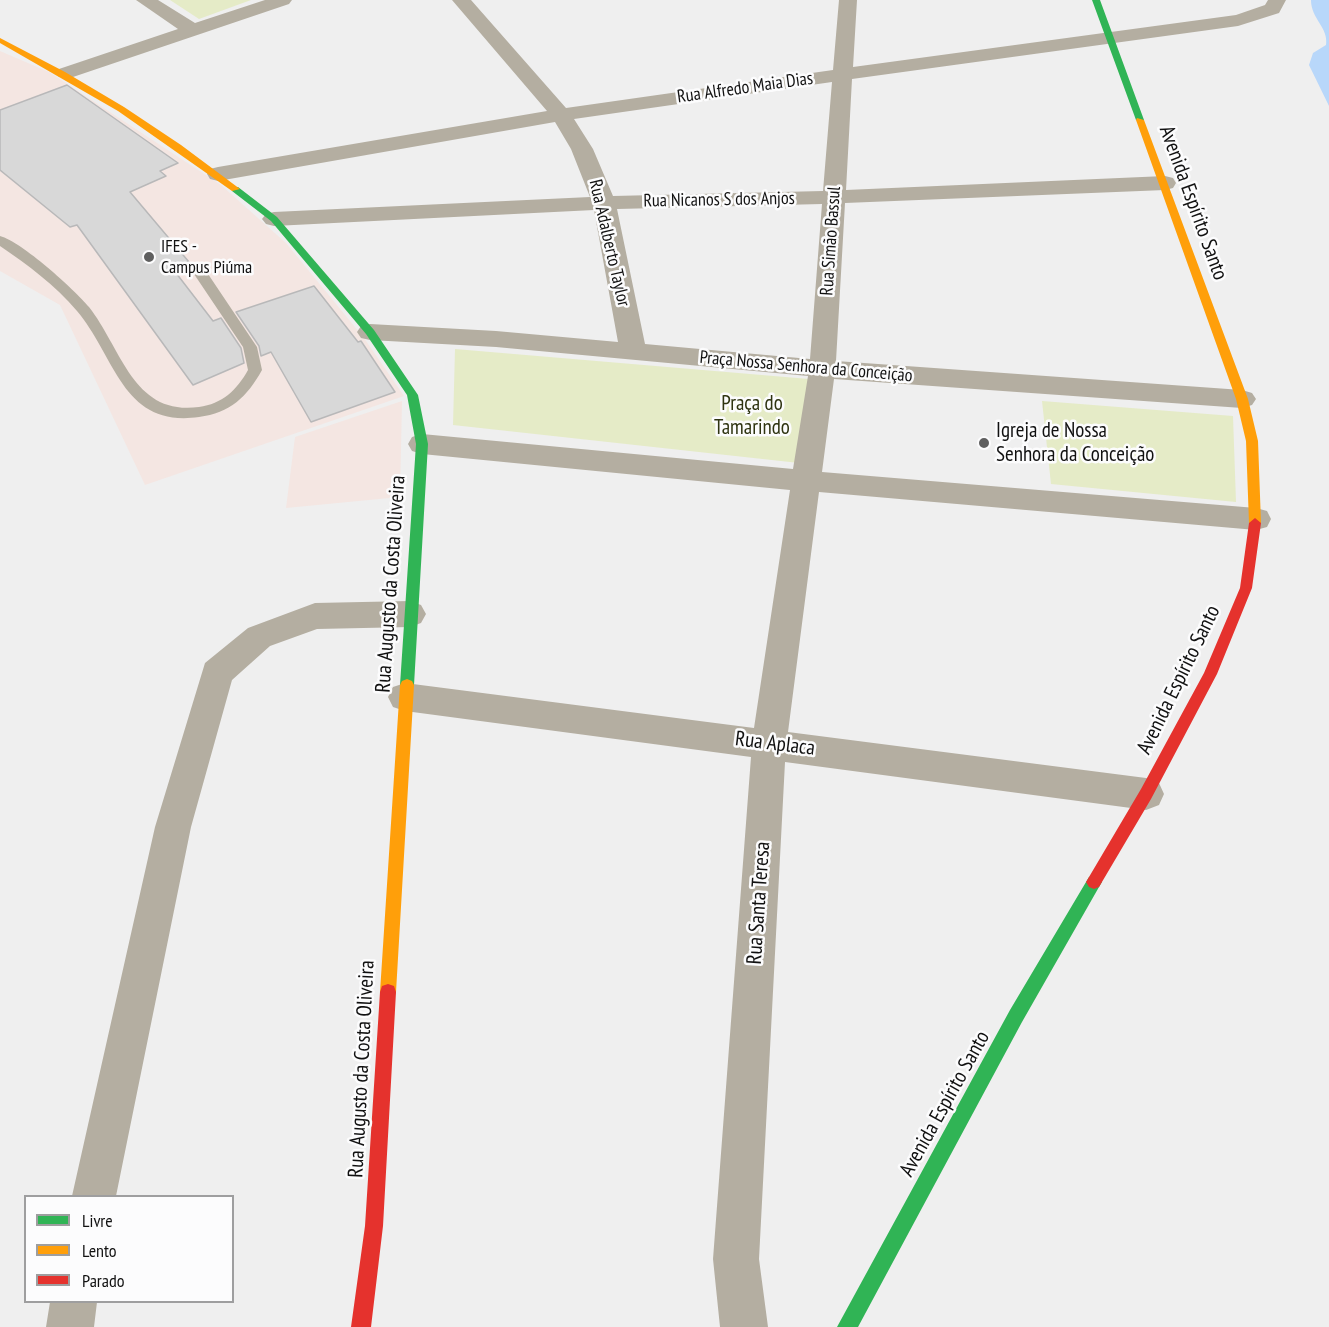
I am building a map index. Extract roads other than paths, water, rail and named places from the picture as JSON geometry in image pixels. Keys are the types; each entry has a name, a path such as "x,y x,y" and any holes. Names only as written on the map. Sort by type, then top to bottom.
{"street":[{"path":"145,0 191,29"},
{"path":"66,73 191,29 283,0"},
{"name":"Rua Adalberto Taylor","path":"461,0 560,115 580,146 604,202 633,352"},
{"name":"Rua Simão Bassul","path":"807,482 822,369 849,0"},
{"name":"Avenida Espírito Santo","path":"847,1327 1016,1017 1146,794 1210,674 1246,588 1256,519 1252,441 1242,399 1165,183 1096,0"},
{"name":"Rua Alfredo Maia Dias","path":"218,174 560,115 843,73 1238,20 1275,4"},
{"name":"Rua Augusto da Costa Oliveira","path":"0,40 66,73 166,136 274,219 370,332 412,395 422,444 374,1226 361,1327"},
{"name":"Rua Nicanos S dos Anjos","path":"274,219 604,202 834,197 1165,183"},
{"name":"Praça Nossa Senhora da Conceição","path":"370,332 496,339 822,369 1242,399"},
{"path":"422,444 807,482 1256,519"},
{"name":"Rua Santa Teresa","path":"744,1327 736,1259 769,743 807,482"},
{"path":"94,1195 173,827 217,673 259,637 315,616 410,614"},
{"name":"Rua Aplaca","path":"405,697 1146,794"},
{"path":"70,1327 74,1303"}],"lane":[{"path":"0,240 62,285 86,312 129,382 149,407 174,414 199,412 228,405 244,391 255,370 250,348 201,274"}],"water":[{"path":"1311,0 1329,0 1329,106 1309,65 1313,53 1326,45 1325,33 1314,13"}],"place":[{"name":"IFES - Campus Piúma","path":"149,257"},
{"name":"Igreja de Nossa Senhora da Conceição","path":"984,443"}],"park label":[{"name":"Praça do Tamarindo","path":"752,416"}]}
